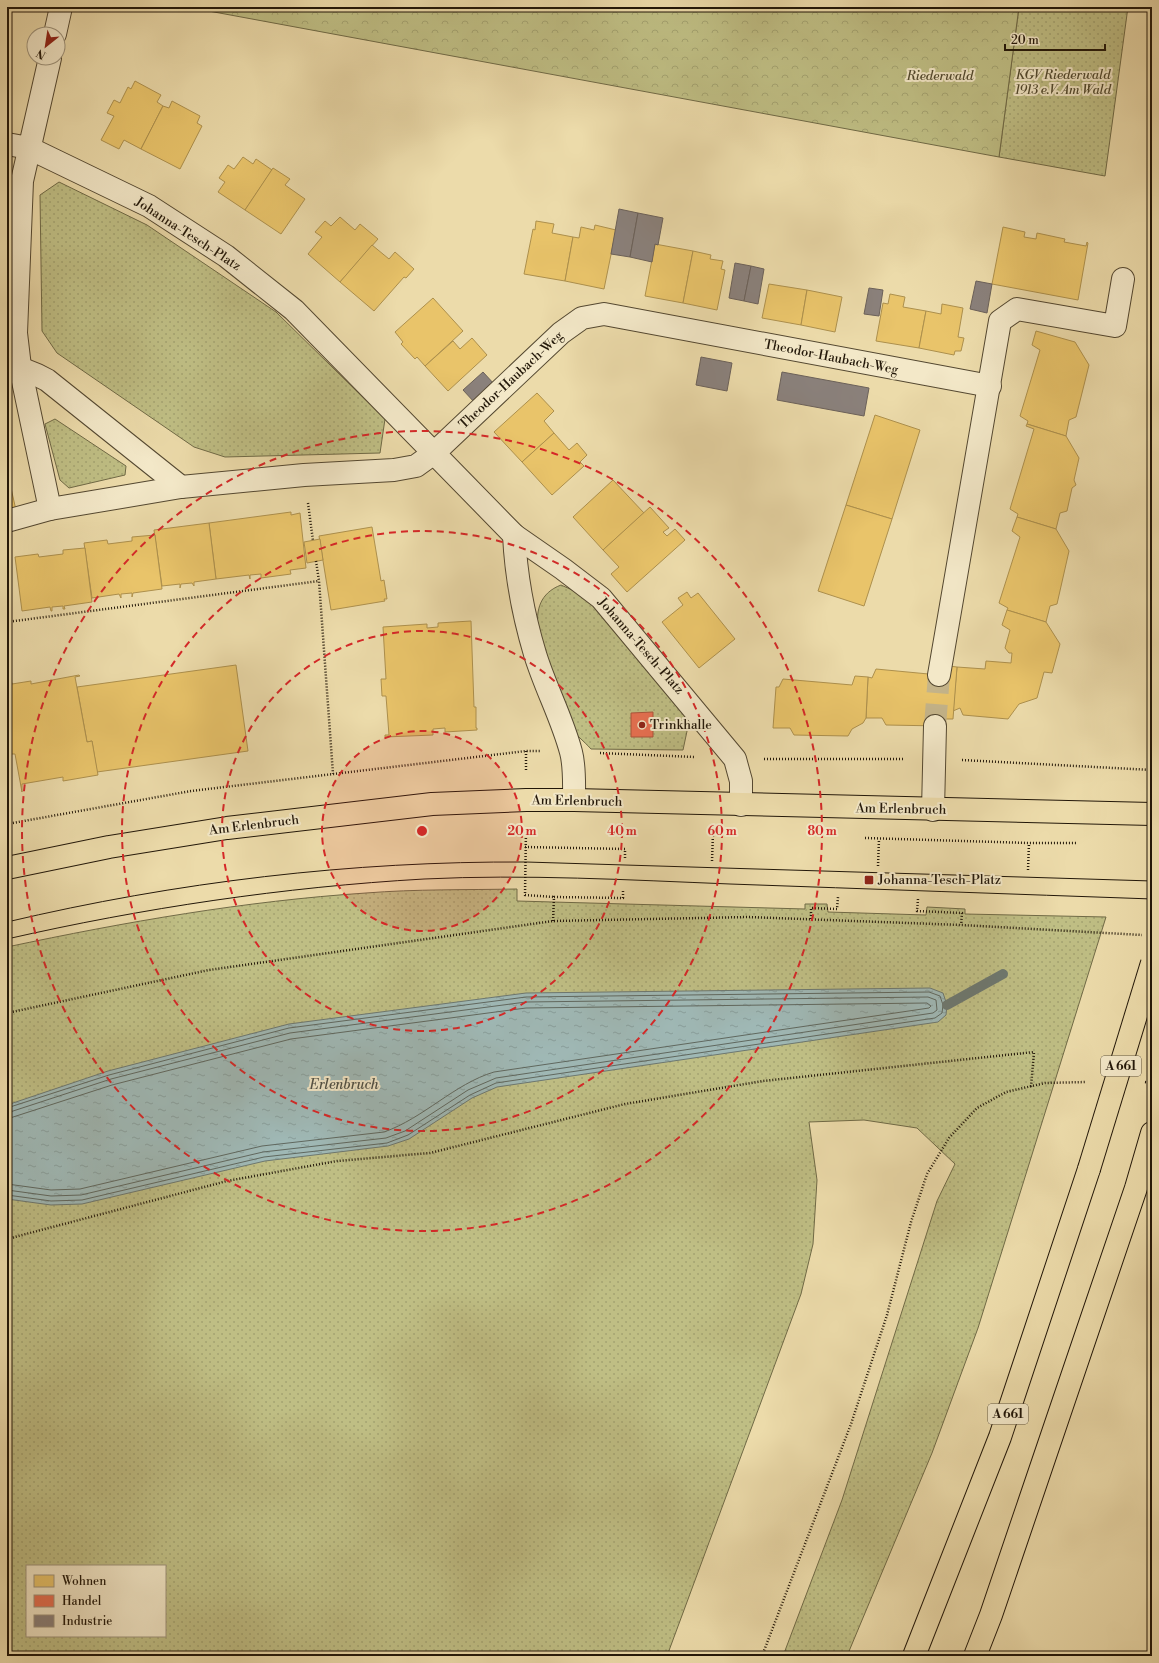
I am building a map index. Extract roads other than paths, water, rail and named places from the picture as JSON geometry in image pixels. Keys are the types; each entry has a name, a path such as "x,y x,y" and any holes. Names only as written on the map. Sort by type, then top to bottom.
{"main road":[{"name":"Am Erlenbruch","path":"7,868 109,847 227,828 432,804 526,800 574,800 933,810 1152,814"},
{"name":"A 661","path":"914,1656 1000,1437 1089,1169 1152,963"},
{"path":"975,1656 991,1615 1136,1188 1152,1133"}],"street":[{"path":"57,26 61,7"},
{"path":"48,66 22,181 16,333 13,367 50,509"},
{"name":"Johanna-Tesch-Platz","path":"7,144 29,148 149,206 226,256 294,310 514,535 563,569 601,598 735,758 741,781 741,805"},
{"path":"939,675 1000,321 1017,308 1115,326 1123,278"},
{"name":"Theodor-Haubach-Weg","path":"434,453 561,333 582,318 604,314 990,386"},
{"path":"13,367 47,380 181,487"},
{"path":"7,521 50,509 181,487 304,475 394,470 416,466 434,453"},
{"path":"514,535 516,574 521,601 535,655 571,752 574,776 574,800"},
{"path":"933,810 935,726"}],"water":[{"name":"Erlenbruch","path":"930,988 943,993 947,1005 946,1015 938,1022 497,1087 472,1098 409,1139 388,1146 265,1161 82,1204 51,1205 7,1199 7,1105 108,1071 289,1024 526,993"}],"waterway":[{"path":"947,1005 1003,974"}],"tunnel":[{"path":"935,726 939,675"}],"tram line":[{"path":"7,922 71,908 200,885 330,870 395,865 526,862 1152,881"},
{"path":"7,939 110,918 214,900 319,887 424,879 501,877 577,878 1152,899"}],"place":[{"name":"Trinkhalle","path":"642,725"},
{"name":"Johanna-Tesch-Platz","path":"869,880"}],"park label":[{"name":"Riederwald","path":"940,76"},
{"name":"KGV Riederwald 1913 e.V. Am Wald","path":"1063,82"}]}
